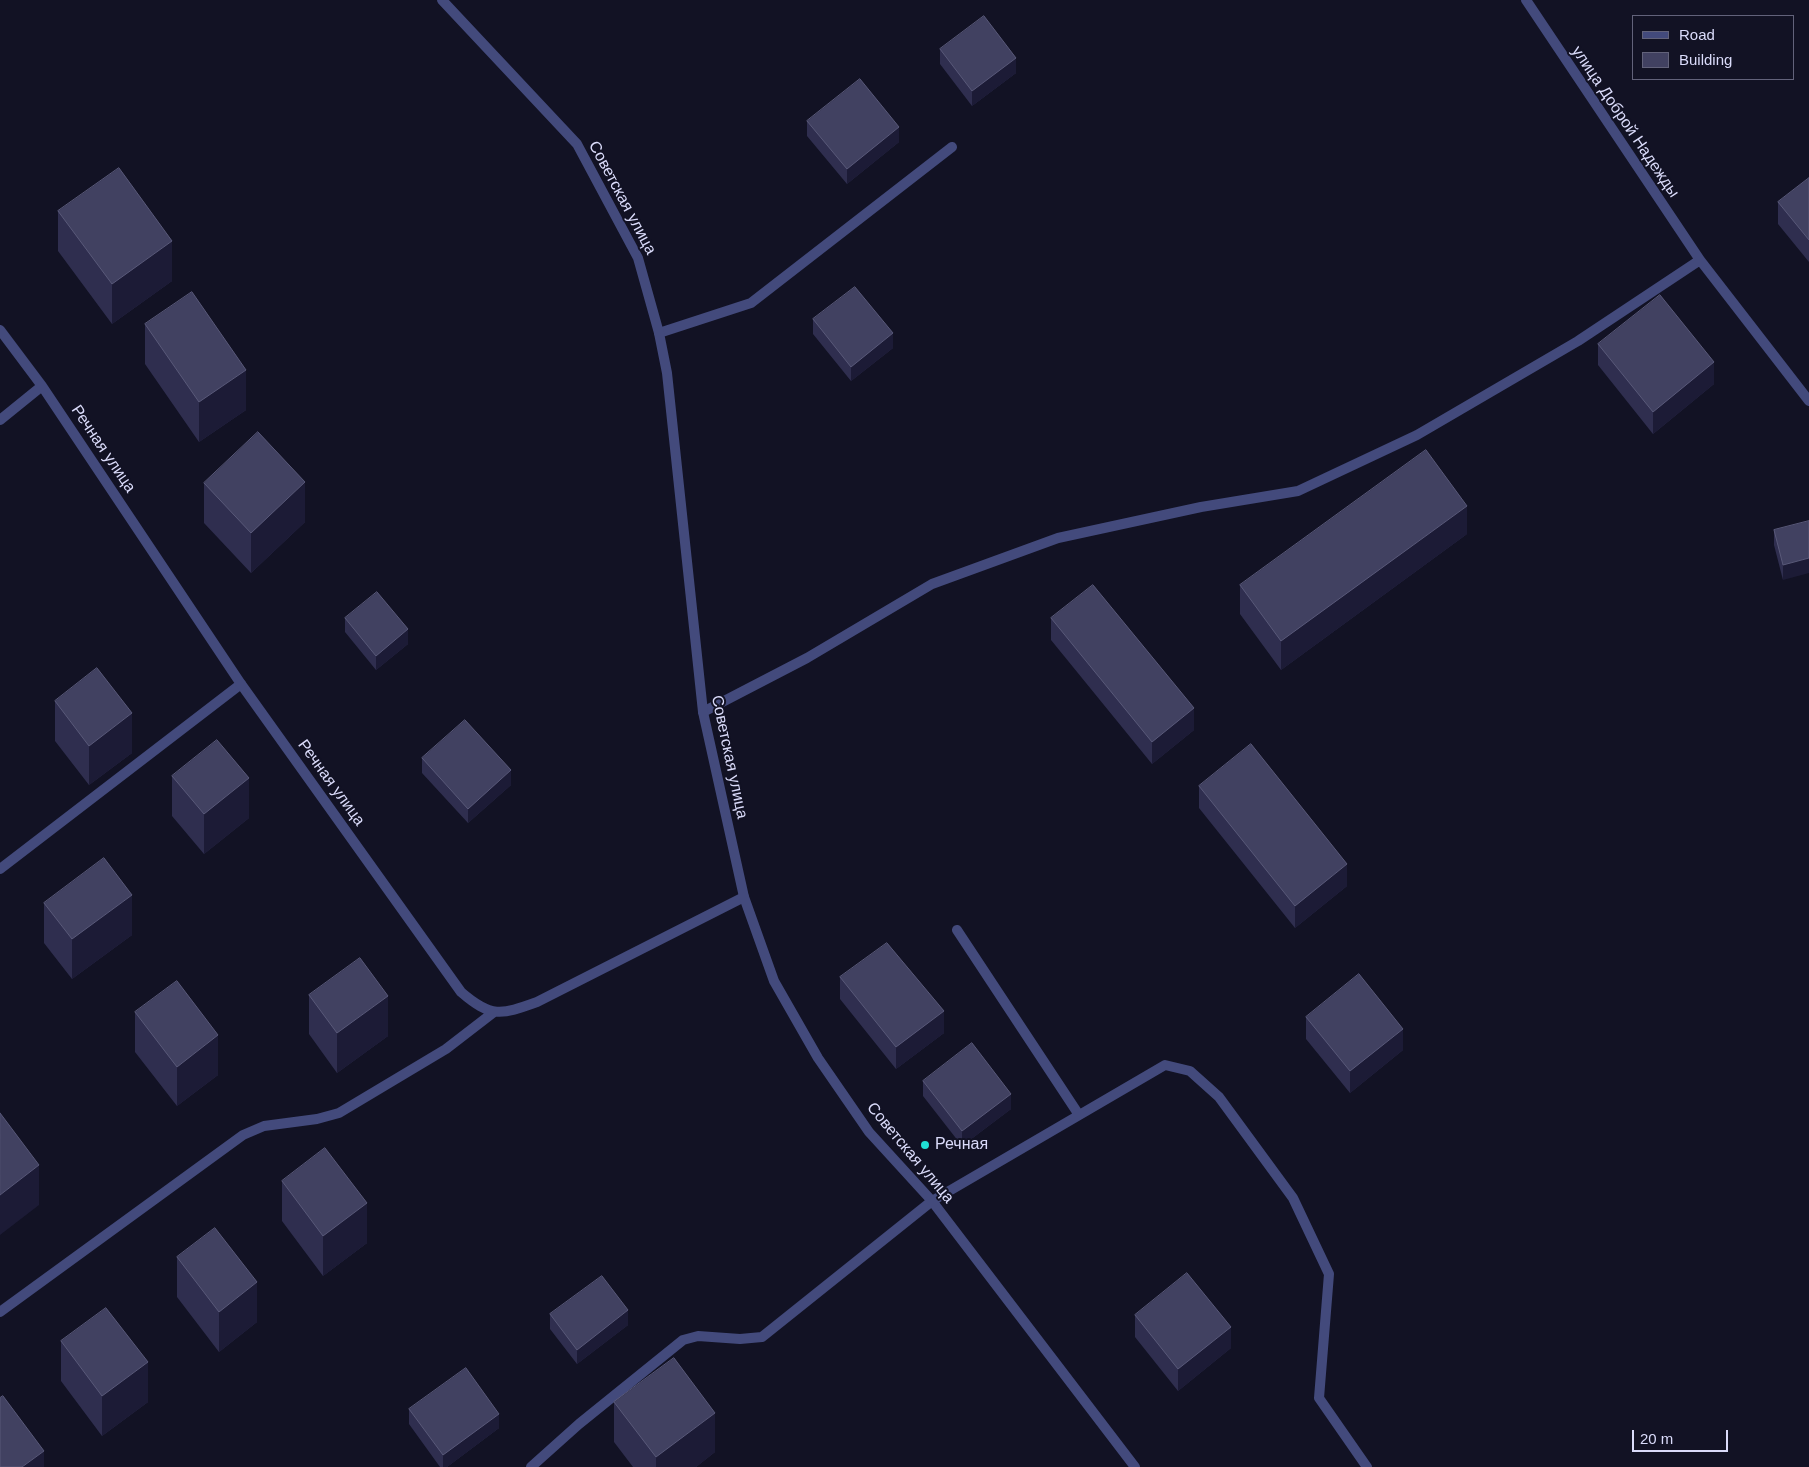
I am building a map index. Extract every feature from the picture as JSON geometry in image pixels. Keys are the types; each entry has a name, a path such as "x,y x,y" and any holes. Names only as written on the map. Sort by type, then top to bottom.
{"street":[{"name":"Советская улица","path":"442,0 577,144 638,258 659,333 667,373 703,712 744,898 774,981 818,1058 869,1132 932,1201 1131,1465"},
{"name":"улица Доброй Надежды","path":"1526,0 1700,260 1809,401"},
{"path":"659,333 751,303 952,147"},
{"path":"703,712 807,658 932,584 1058,538 1201,507 1298,491 1426,430 1578,341 1700,260"},
{"name":"Речная улица","path":"0,330 42,386 241,684 461,992 476,1005 494,1012"},
{"path":"0,420 42,386"},
{"path":"0,869 241,684"},
{"path":"0,1312 242,1135 264,1126 317,1119 338,1113 446,1049 494,1012 514,1010 537,1002 744,898"},
{"path":"957,930 1080,1115"},
{"path":"531,1467 579,1424 682,1340 698,1336 740,1339 762,1337 932,1201 1166,1065 1190,1071 1219,1097 1293,1198 1329,1274 1320,1398 1367,1467"}],"building":[{"path":"984,16 1016,58 972,91 940,49"},
{"path":"860,79 899,127 847,169 807,121"},
{"path":"119,168 172,241 112,284 58,211"},
{"path":"1809,178 1809,240 1778,202"},
{"path":"855,287 893,333 851,367 813,319"},
{"path":"192,292 246,370 199,402 145,324"},
{"path":"1660,295 1714,362 1653,412 1598,344"},
{"path":"258,432 305,482 251,533 204,483"},
{"path":"1426,450 1467,506 1281,641 1240,585"},
{"path":"1809,521 1809,558 1783,565 1774,530"},
{"path":"1093,585 1194,708 1152,742 1051,618"},
{"path":"377,592 408,629 376,656 345,618"},
{"path":"97,668 132,713 89,746 55,701"},
{"path":"465,720 511,770 468,809 422,758"},
{"path":"217,740 249,778 204,814 172,776"},
{"path":"1251,744 1347,864 1295,906 1199,786"},
{"path":"104,858 132,895 72,939 44,903"},
{"path":"887,943 944,1011 896,1047 840,977"},
{"path":"360,958 388,996 337,1033 309,995"},
{"path":"1359,974 1403,1029 1350,1071 1306,1017"},
{"path":"177,981 218,1035 177,1067 135,1012"},
{"path":"972,1043 1011,1094 962,1131 923,1081"},
{"path":"0,1113 39,1165 0,1195"},
{"path":"325,1148 367,1203 323,1236 282,1181"},
{"path":"215,1228 257,1282 219,1312 177,1257"},
{"path":"1187,1273 1231,1327 1178,1369 1135,1315"},
{"path":"602,1276 628,1310 577,1350 550,1314"},
{"path":"106,1308 148,1362 102,1396 61,1341"},
{"path":"674,1358 715,1413 656,1457 614,1402"},
{"path":"466,1368 499,1414 443,1455 409,1409"},
{"path":"3,1396 44,1451 22,1467 0,1467 0,1398"}],"place":[{"name":"Речная","path":"925,1145"}]}
